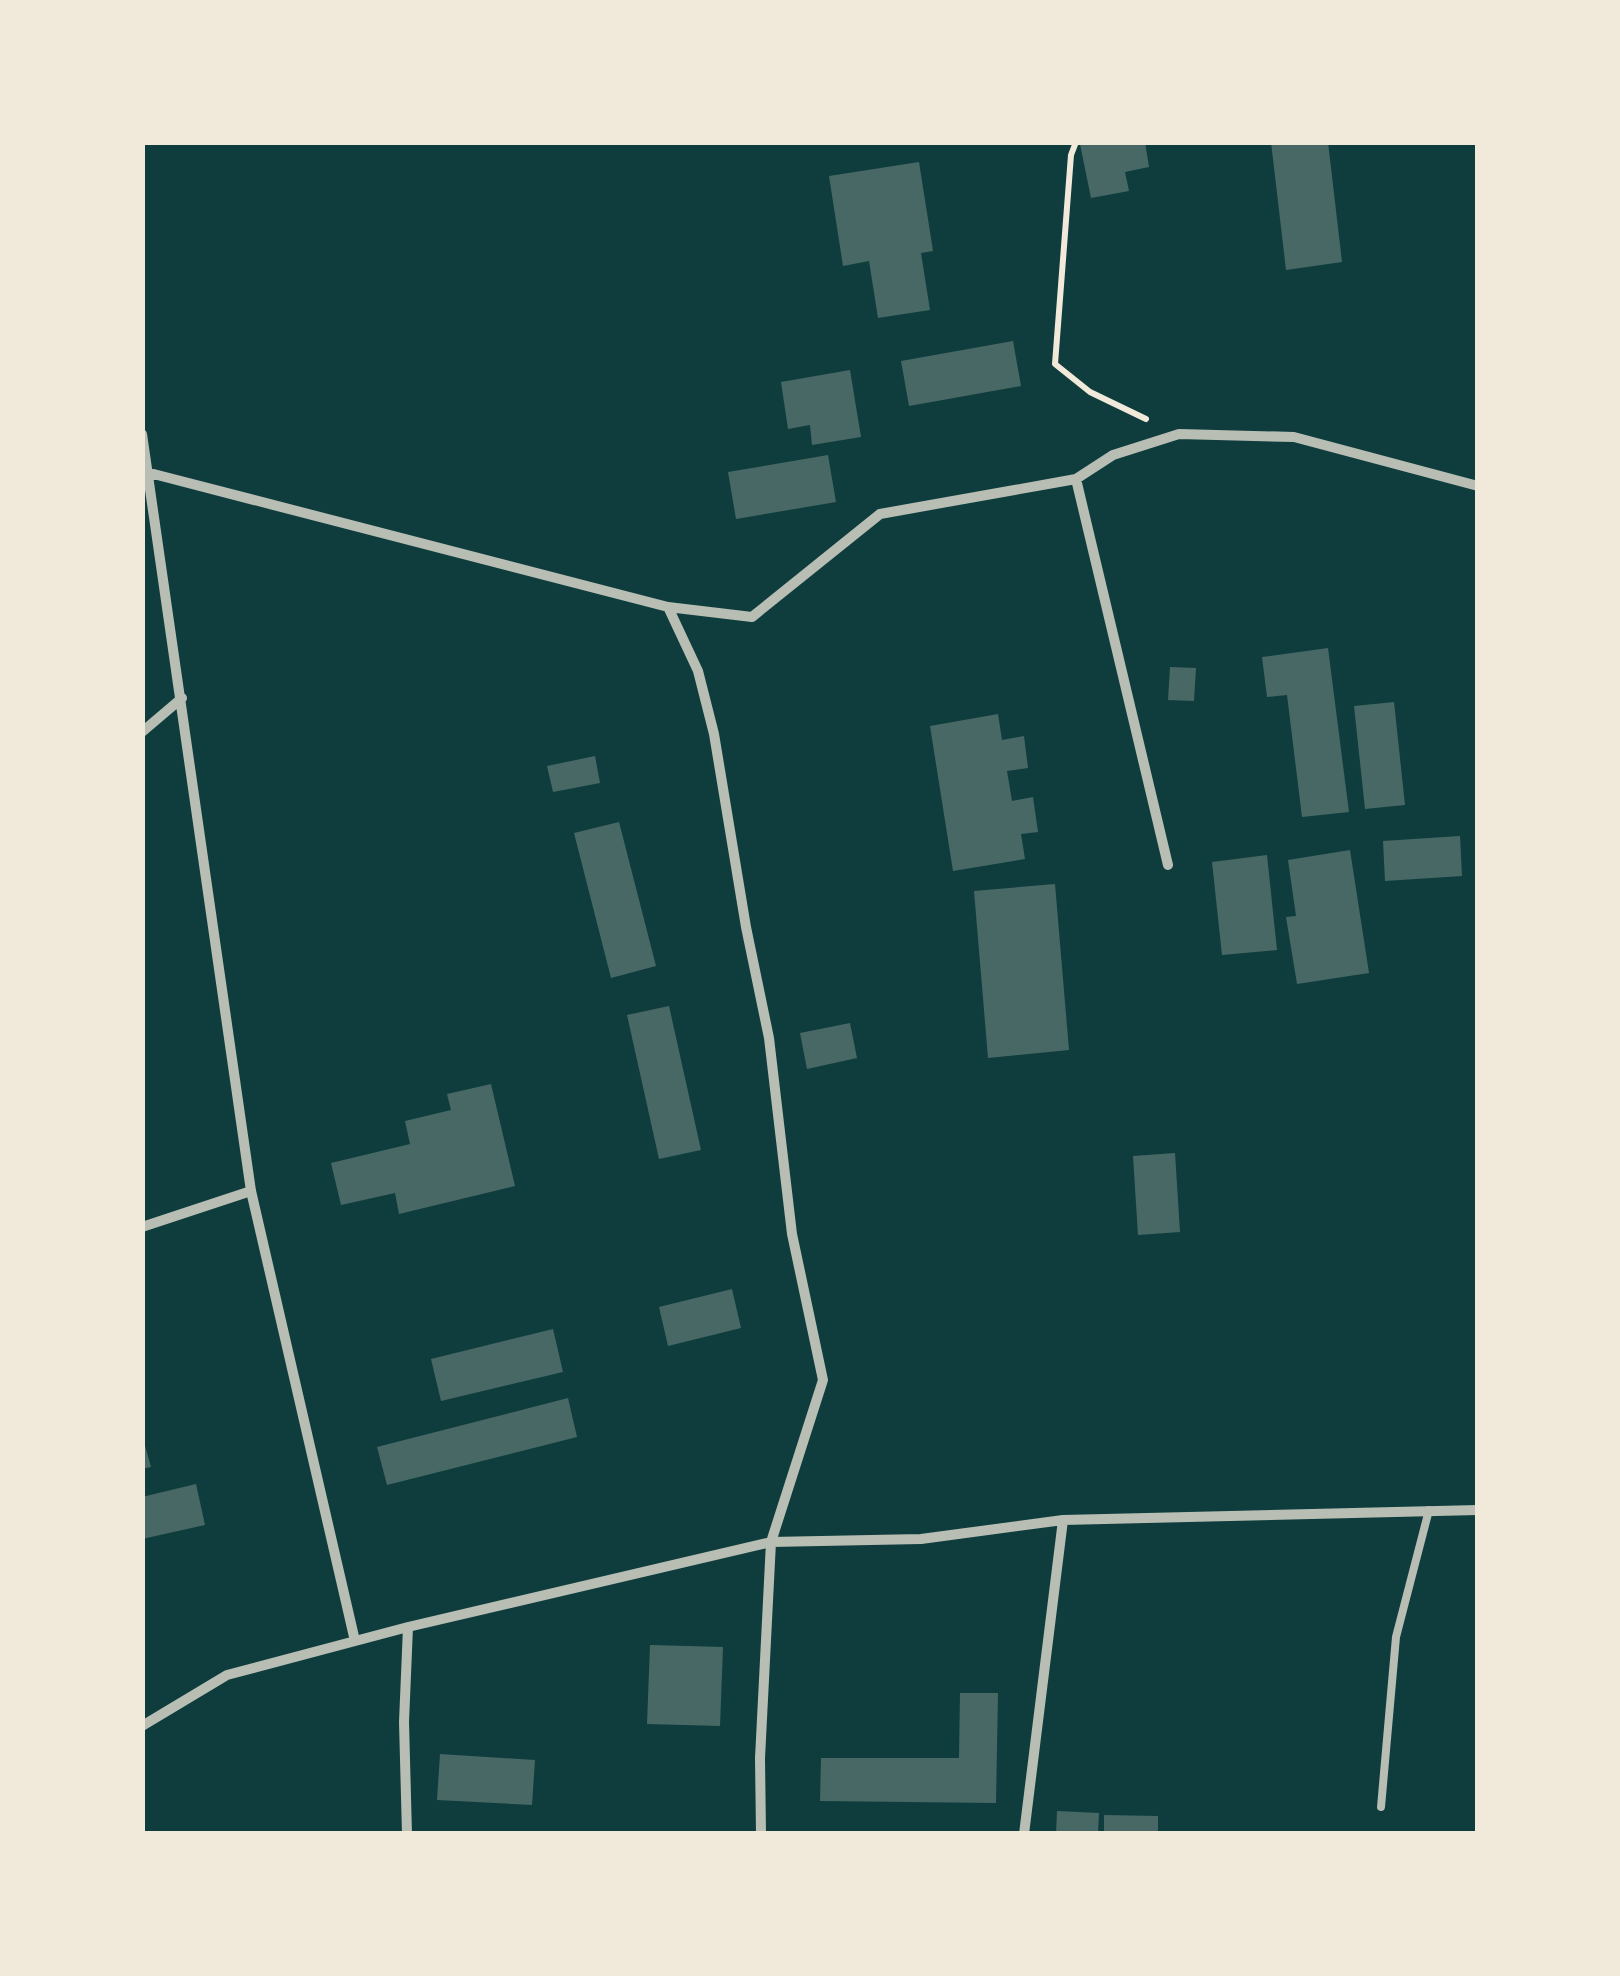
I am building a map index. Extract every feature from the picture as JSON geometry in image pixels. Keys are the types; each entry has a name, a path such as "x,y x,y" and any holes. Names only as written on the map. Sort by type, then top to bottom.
{"street":[{"path":"142,434 251,1191 355,1641"},
{"path":"146,471 668,607 752,617 880,514 1076,479 1113,455 1179,434 1294,436 1478,486"},
{"path":"1076,479 1168,865"},
{"path":"668,607 698,672 714,734 769,1038 792,1234 822,1380 772,1542 760,1758 761,1834"},
{"path":"142,732 182,698"},
{"path":"142,1226 251,1191"},
{"path":"142,1726 227,1675 772,1542 921,1539 1063,1520 1478,1510"},
{"path":"1024,1834 1063,1520"},
{"path":"407,1834 404,1722 408,1628"}],"lane":[{"path":"1381,1807 1396,1636 1429,1510"}],"path":[{"path":"1076,142 1070,156 1055,364 1090,392 1179,434"}],"building":[{"path":"1145,142 1149,167 1125,172 1129,191 1091,198 1080,144"},
{"path":"1271,142 1328,142 1342,262 1286,270"},
{"path":"919,162 933,251 921,253 930,310 878,318 869,261 843,266 829,176"},
{"path":"1013,341 1021,386 909,406 901,361"},
{"path":"850,370 861,437 812,445 810,425 788,429 781,382"},
{"path":"828,455 836,502 736,519 728,472"},
{"path":"1328,648 1349,812 1302,817 1287,695 1267,697 1262,657"},
{"path":"1170,667 1196,668 1194,701 1168,700"},
{"path":"1394,702 1405,805 1365,809 1354,706"},
{"path":"998,714 1002,740 1024,736 1028,768 1007,771 1012,801 1033,797 1038,832 1021,834 1025,859 953,871 930,726"},
{"path":"595,756 600,783 553,792 547,766"},
{"path":"619,822 656,966 611,978 574,833"},
{"path":"1460,836 1462,876 1385,881 1383,841"},
{"path":"1350,850 1369,973 1297,984 1286,917 1296,916 1288,860"},
{"path":"1267,855 1277,950 1222,955 1212,862"},
{"path":"1055,884 1069,1050 988,1058 974,891"},
{"path":"669,1006 701,1150 659,1159 627,1015"},
{"path":"850,1023 857,1058 807,1069 800,1033"},
{"path":"491,1084 515,1186 399,1214 395,1193 341,1205 331,1163 410,1144 405,1121 451,1110 447,1094"},
{"path":"1175,1153 1180,1232 1138,1235 1133,1156"},
{"path":"732,1289 741,1328 668,1346 659,1307"},
{"path":"553,1329 563,1372 441,1401 431,1359"},
{"path":"568,1398 577,1437 387,1485 377,1447"},
{"path":"142,1435 151,1467 142,1469"},
{"path":"196,1484 205,1525 142,1539 142,1497"},
{"path":"650,1645 723,1647 720,1726 647,1724"},
{"path":"960,1693 998,1693 996,1803 820,1801 821,1758 959,1758"},
{"path":"440,1754 535,1760 532,1805 437,1800"},
{"path":"1057,1811 1099,1813 1098,1834 1056,1834"},
{"path":"1104,1815 1158,1816 1158,1834 1104,1834"}]}
